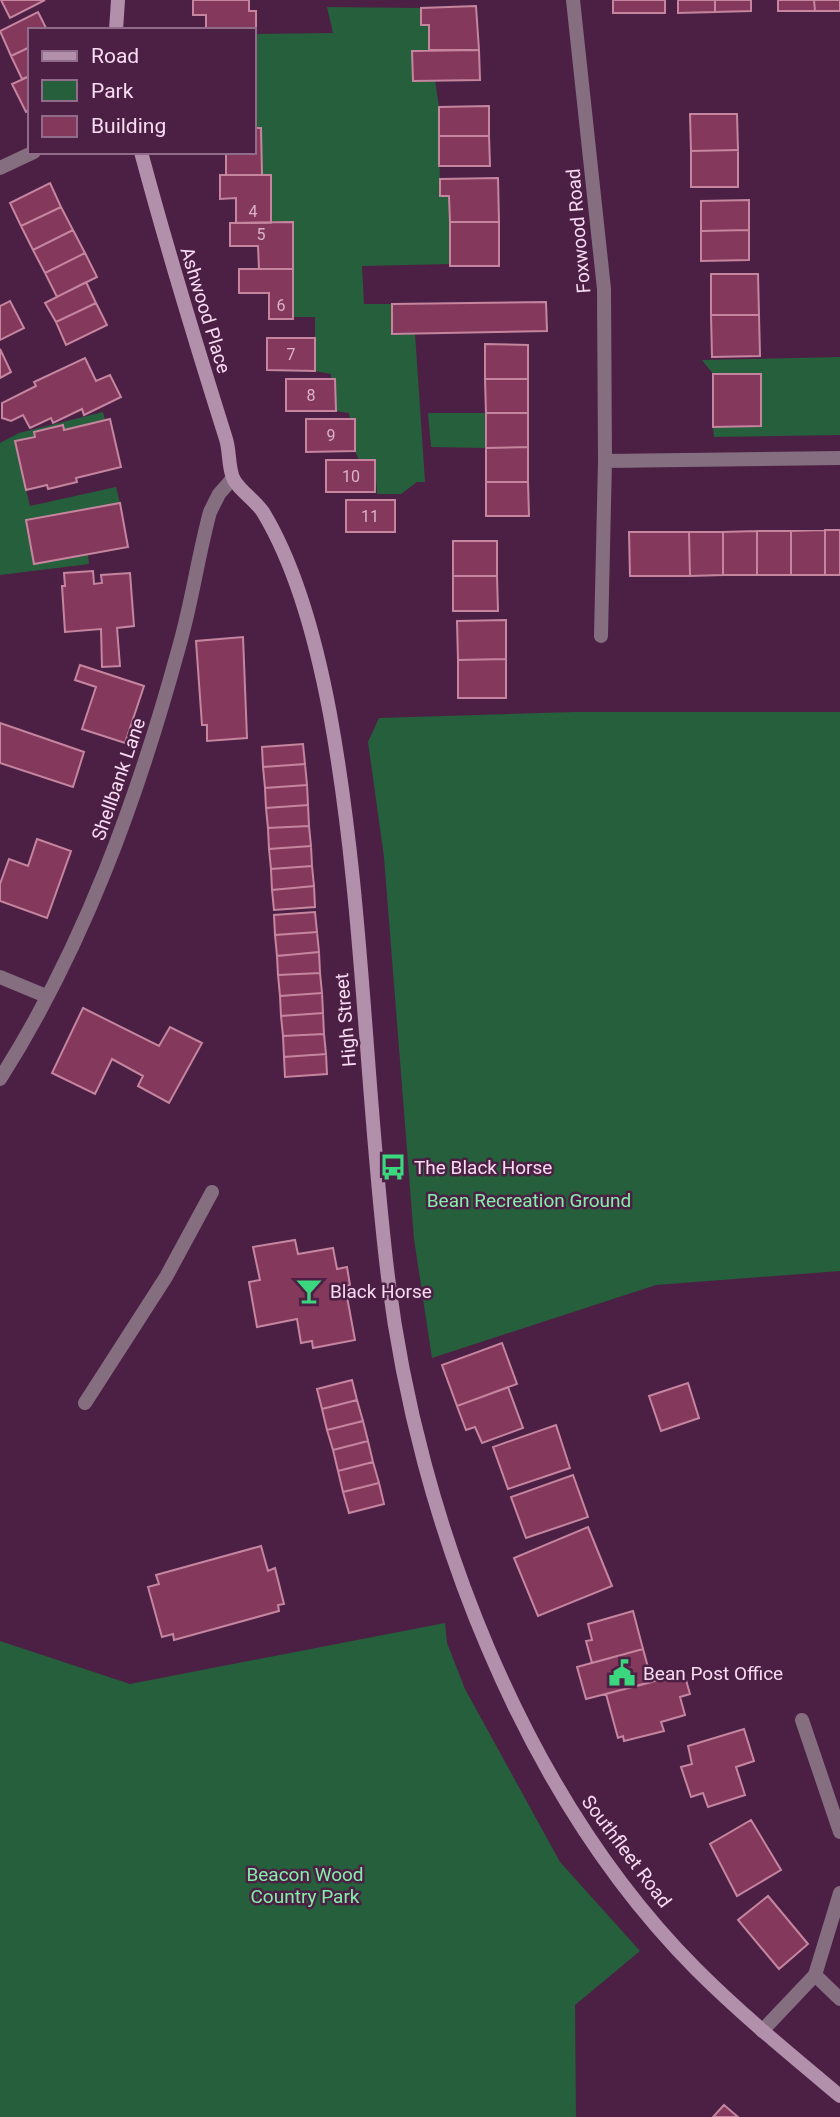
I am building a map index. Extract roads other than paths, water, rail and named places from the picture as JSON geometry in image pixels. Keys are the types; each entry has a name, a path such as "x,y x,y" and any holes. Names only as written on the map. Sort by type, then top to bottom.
{"main road":[{"path":"116,28 118,0"},
{"name":"Ashwood Place","path":"142,154 174,273 228,443 233,478"},
{"name":"High Street","path":"233,478 261,509 285,558 313,644 330,714 349,848 388,1280 425,1462 460,1574"},
{"name":"Southfleet Road","path":"460,1574 477,1623 526,1734 575,1817 637,1901 693,1966 762,2031 840,2096"}],"street":[{"name":"Foxwood Road","path":"573,0 604,289 605,461 601,636"},
{"path":"0,168 30,154"},
{"path":"605,461 840,458"},
{"name":"Shellbank Lane","path":"0,1079 46,996 93,898 129,811 182,637 210,512 219,494 233,478"},
{"path":"0,976 46,996"},
{"path":"85,1403 166,1277 212,1192"},
{"path":"802,1720 840,1832"},
{"path":"762,2031 815,1975 840,1893"},
{"path":"815,1975 840,1999"}],"place":[{"name":"The Black Horse","path":"393,1167"},
{"name":"Black Horse","path":"309,1291"},
{"name":"Bean Post Office","path":"622,1673"}],"park label":[{"name":"Bean Recreation Ground","path":"529,1200"},
{"name":"Beacon Wood Country Park","path":"305,1885"}]}
